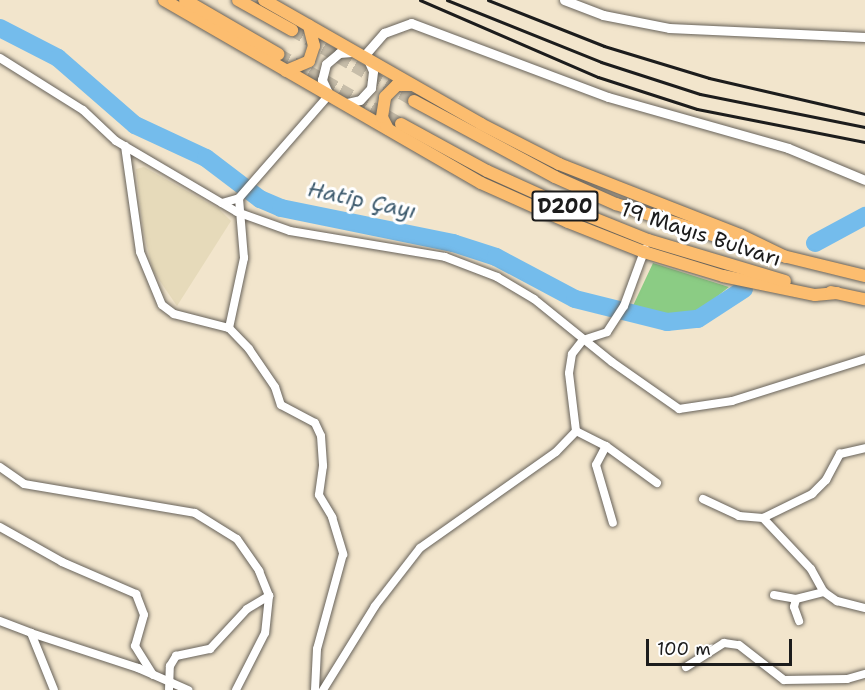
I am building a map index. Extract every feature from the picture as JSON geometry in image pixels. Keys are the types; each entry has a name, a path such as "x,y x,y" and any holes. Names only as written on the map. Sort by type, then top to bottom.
{"highway":[{"path":"164,0 481,183 646,246 767,285 815,295 837,293"},
{"path":"185,0 278,54"},
{"path":"238,0 291,30"},
{"path":"264,0 413,85 559,164 744,241"},
{"path":"286,71 309,61 314,46 309,26"},
{"path":"389,131 382,117 385,97 397,85 413,85"},
{"name":"19 Mayıs Bulvarı","path":"414,101 555,177 616,204 744,241 786,257 865,276"},
{"name":"19 Mayıs Bulvarı","path":"401,124 487,171 646,246"},
{"name":"19 Mayıs Bulvarı","path":"735,273 865,299"}],"street":[{"path":"564,0 603,15 669,28 865,37"},
{"path":"362,56 384,33 411,23 655,112 788,147 865,180"},
{"path":"229,328 244,258 245,240 237,212 239,198 329,95 322,80 326,64 339,53 362,56 373,71 371,88 360,100 343,104"},
{"path":"0,58 83,110 125,146 237,212 290,231 445,257 497,277 534,299 583,340 679,409 732,401 865,359"},
{"path":"125,146 140,252 162,305 174,314 229,328 249,349 275,387 281,405 315,423 321,436 323,465 319,495 332,517 343,554 317,649 315,690"},
{"path":"222,203 239,198"},
{"path":"576,431 569,373 572,354 583,340 607,332 624,306 646,246"},
{"path":"576,431 606,446 657,483"},
{"path":"323,690 375,606 420,548 556,452 576,431"},
{"path":"606,446 596,465 613,523"},
{"path":"703,499 739,516 763,518 812,494 825,480 840,454 865,448"},
{"path":"0,467 24,484 195,513 237,539 258,571 269,596 265,633 236,690"},
{"path":"763,518 811,569 824,592 837,602 865,608"},
{"path":"0,528 62,562 136,594 144,615 135,646 153,675"},
{"path":"774,595 796,599 824,592"},
{"path":"169,690 167,681 176,656 210,649 247,609 269,596"},
{"path":"796,599 794,607 799,621"},
{"path":"0,621 153,675 188,690"},
{"path":"31,633 54,690"},
{"path":"686,667 724,643 739,645 784,680 847,679 865,674"}],"shaded area":[{"path":"144,167 219,209 231,221 177,306 153,271 143,230 136,169"}],"green space":[{"path":"653,263 729,287 694,315 670,319 631,310"}],"waterway":[{"name":"Hatip Çayı","path":"0,28 58,58 135,125 206,158 260,199 281,208 453,243 496,257 575,299 667,322 698,319 744,289"},
{"name":"Hatip Çayı","path":"815,243 865,216"}],"tunnel":[{"path":"292,30 414,101"},
{"path":"278,54 401,124"}],"railway":[{"path":"420,0 598,77 697,109 865,142"},
{"path":"447,0 601,62 700,94 865,127"},
{"path":"488,0 604,46 709,78 865,114"}]}
